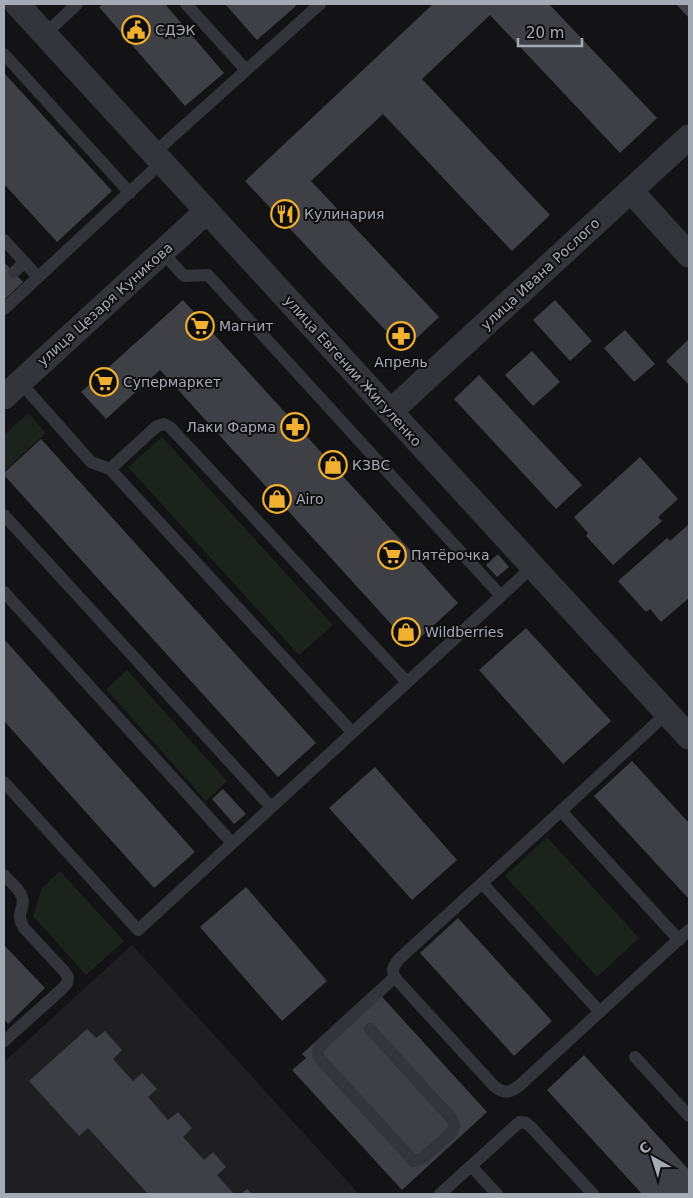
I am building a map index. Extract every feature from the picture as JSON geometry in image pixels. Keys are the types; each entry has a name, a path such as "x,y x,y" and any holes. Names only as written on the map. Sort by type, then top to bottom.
{"street":[{"name":"улица Евгении Жигуленко","path":"17,4 689,737"},
{"name":"улица Ивана Рослого","path":"390,411 689,137"},
{"path":"631,191 689,256"},
{"name":"улица Цезаря Куникова","path":"12,390 207,211"}],"lane":[{"path":"45,34 78,4"},
{"path":"186,4 246,70"},
{"path":"4,309 130,193 158,158 246,70 320,4"},
{"path":"4,54 130,193"},
{"path":"4,240 38,277"},
{"path":"162,252 184,276 208,274 501,596"},
{"path":"14,272 24,263"},
{"path":"12,390 91,462 110,469 352,732"},
{"path":"110,469 157,426 164,424 170,427 407,682"},
{"path":"5,520 271,807"},
{"path":"4,782 138,930 533,566"},
{"path":"4,592 232,843"},
{"path":"667,713 399,959 393,966 393,974 488,1079 500,1091 510,1092 689,930"},
{"path":"560,811 679,940"},
{"path":"4,876 20,892 22,898 20,922 68,977 67,983 62,989 4,1041"},
{"path":"482,883 600,1012"},
{"path":"370,1029 455,1123 455,1128 451,1133 424,1158 413,1160 318,1055 318,1050 322,1044 395,977"},
{"path":"635,1057 689,1116"},
{"path":"440,1194 520,1122 526,1123 531,1127 593,1194"},
{"path":"471,1166 497,1194"}],"shaded area":[{"path":"28,413 46,433 4,471 4,435"},
{"path":"162,437 333,625 299,655 128,467"},
{"path":"127,670 227,781 206,801 106,689"},
{"path":"547,837 639,938 597,977 505,876"},
{"path":"60,871 124,941 86,975 33,916 42,888"},
{"path":"132,945 359,1194 4,1194 4,1062"}],"building":[{"path":"103,4 165,4 224,73 185,106 99,7"},
{"path":"225,4 294,4 296,6 257,40"},
{"path":"433,4 549,4 657,118 620,153 490,15 422,79 550,215 512,251 383,114 311,181 439,317 404,350 245,181"},
{"path":"676,4 689,4 689,18"},
{"path":"4,73 112,191 57,242 4,184"},
{"path":"4,264 23,282 4,300"},
{"path":"183,300 458,603 411,646 160,370 106,419 81,392"},
{"path":"555,300 592,341 570,361 533,320"},
{"path":"625,330 655,364 634,382 604,348"},
{"path":"689,339 689,385 666,361"},
{"path":"532,351 560,382 533,406 505,375"},
{"path":"479,375 582,485 556,509 454,399"},
{"path":"41,439 316,743 278,777 4,475"},
{"path":"640,457 678,499 658,517 662,521 613,565 586,536 588,533 574,517"},
{"path":"689,524 689,598 661,622 650,609 646,612 618,581 667,538 670,541"},
{"path":"498,554 509,567 497,577 486,565"},
{"path":"526,628 611,721 563,764 479,670"},
{"path":"4,639 195,852 154,888 4,721"},
{"path":"632,761 689,823 688,898 594,796"},
{"path":"375,767 457,860 412,900 329,808"},
{"path":"223,789 246,814 234,824 212,799"},
{"path":"246,887 327,981 282,1021 200,927"},
{"path":"458,918 552,1021 514,1056 420,953"},
{"path":"4,945 45,988 8,1024 4,1019"},
{"path":"374,988 487,1112 402,1190 292,1070 306,1058 302,1054"},
{"path":"87,1029 96,1038 105,1031 122,1050 113,1059 133,1081 142,1073 157,1089 148,1097 168,1120 178,1112 192,1128 183,1137 204,1160 213,1152 226,1167 217,1175 234,1194 148,1194 88,1128 79,1136 29,1081"},
{"path":"584,1055 689,1170 689,1194 642,1194 547,1090"},
{"path":"247,1189 252,1194 241,1194"}],"place":[{"name":"СДЭК","path":"136,30"},
{"name":"Кулинария","path":"285,214"},
{"name":"Магнит","path":"200,326"},
{"name":"Апрель","path":"401,336"},
{"name":"Супермаркет","path":"104,382"},
{"name":"Лаки Фарма","path":"295,427"},
{"name":"КЗВС","path":"333,465"},
{"name":"Airo","path":"277,499"},
{"name":"Пятёрочка","path":"392,555"},
{"name":"Wildberries","path":"406,632"}]}
